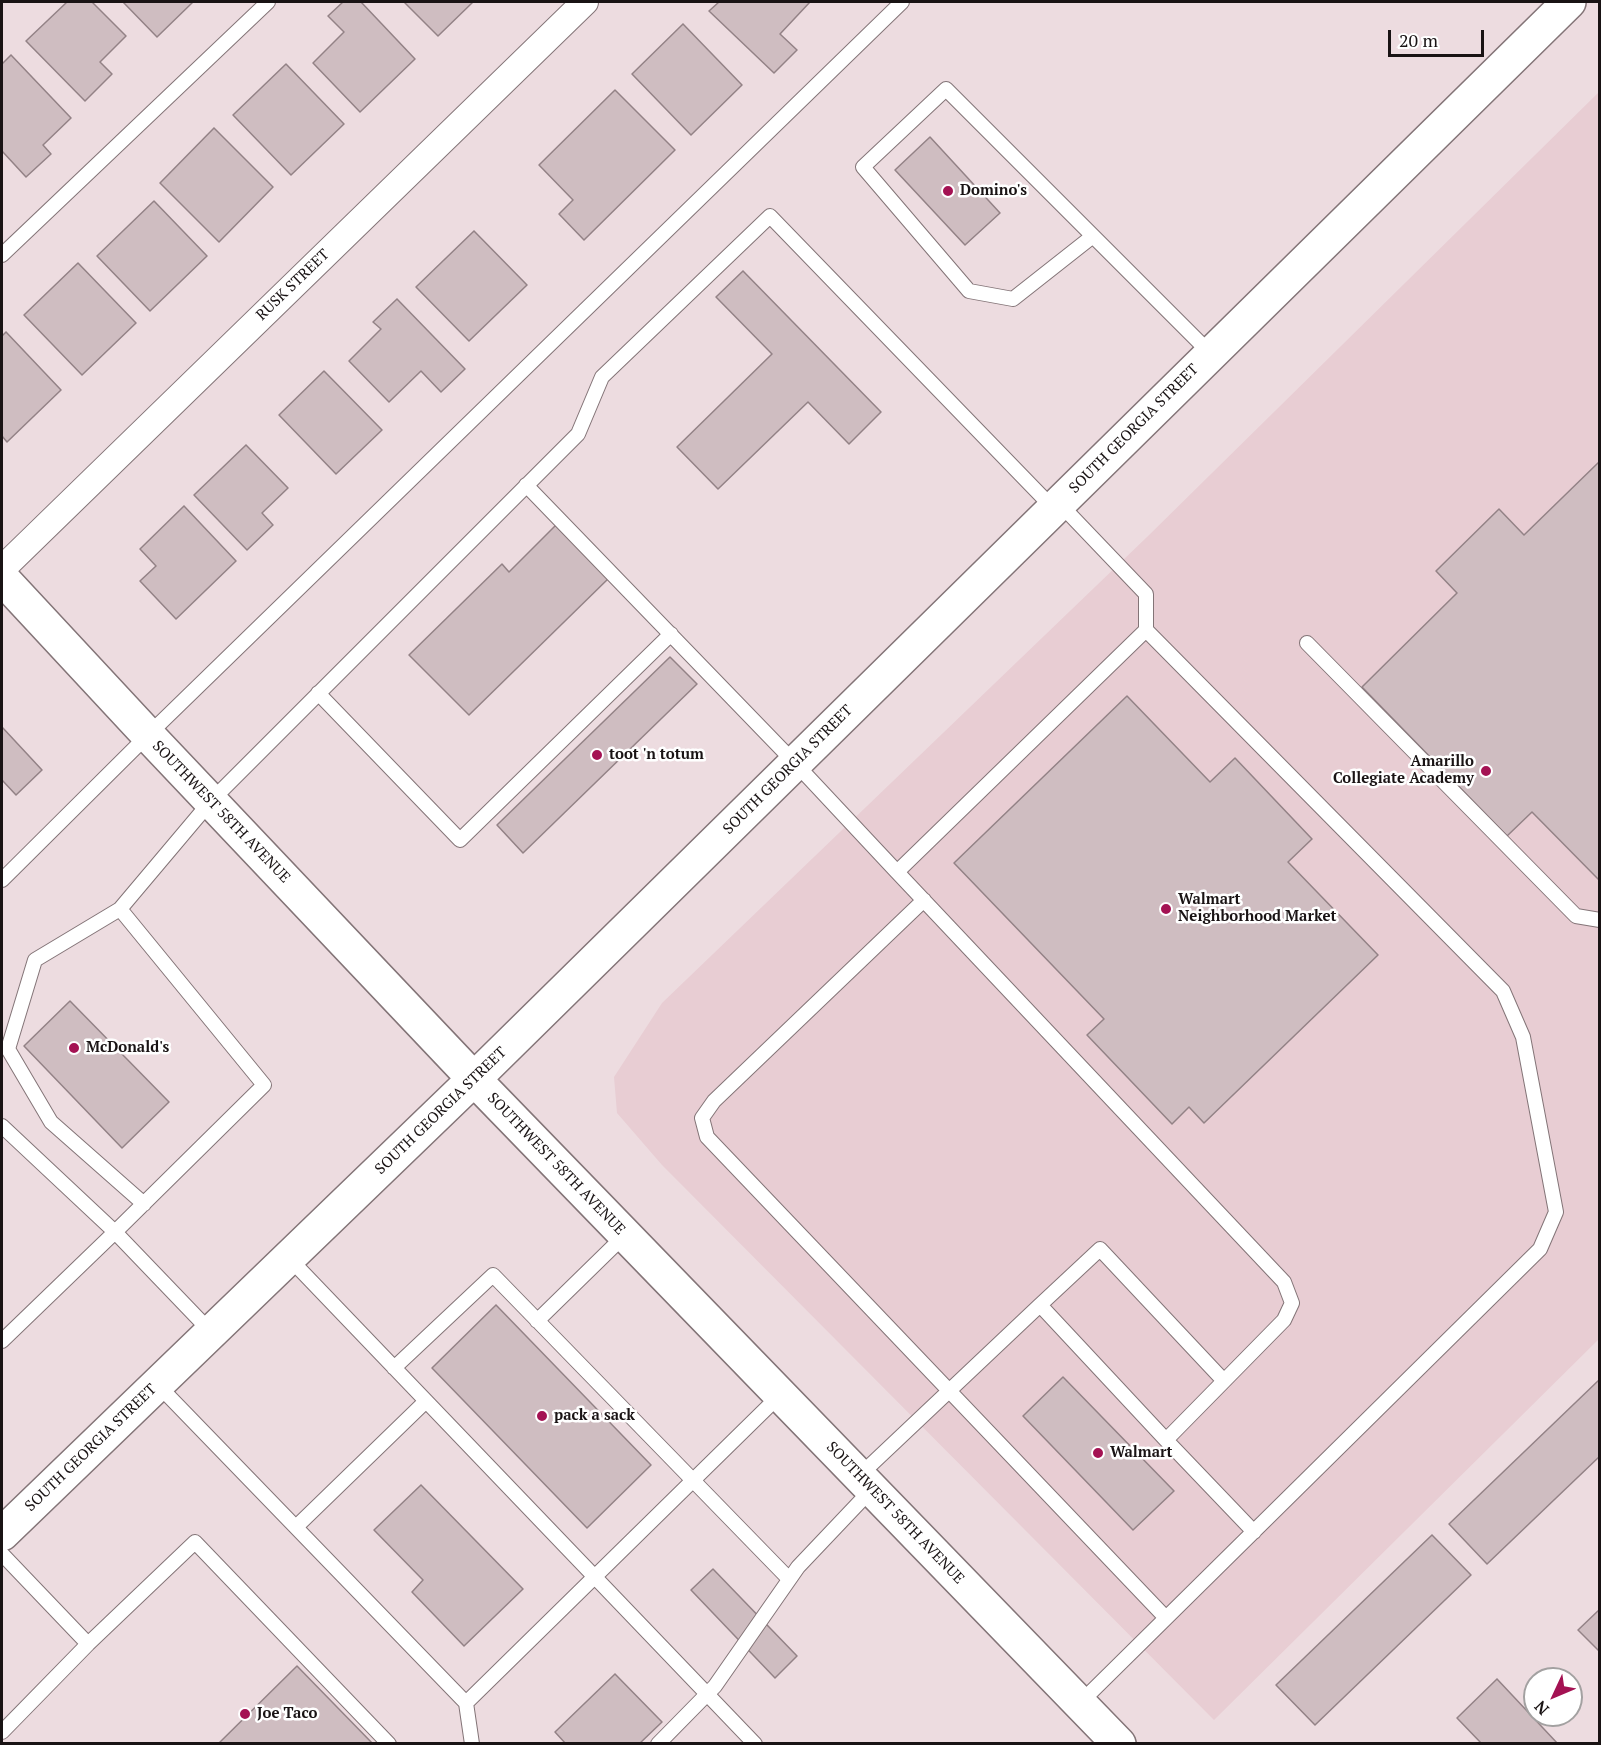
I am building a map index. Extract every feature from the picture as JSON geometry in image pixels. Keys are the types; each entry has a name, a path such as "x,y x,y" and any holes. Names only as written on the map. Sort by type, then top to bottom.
{"main road":[{"name":"SOUTH GEORGIA STREET","path":"2,1534 474,1079 1569,2"},
{"name":"SOUTHWEST 58TH AVENUE","path":"2,578 474,1079 1119,1743"}],"street":[{"name":"RUSK STREET","path":"2,569 580,3"}],"lane":[{"path":"2,255 268,2"},
{"path":"2,880 148,735 902,2"},
{"path":"1093,236 1013,299 969,291 863,166 945,89 1093,236 1210,353"},
{"path":"144,1204 51,1122 8,1049 35,960 120,909 211,801 578,434 602,377 770,216 1146,594 1146,630 1503,991 1523,1037 1556,1212 1540,1249 1080,1703"},
{"path":"526,485 795,763 1284,1282 1292,1304 1284,1320 1167,1440"},
{"path":"897,872 1146,630"},
{"path":"318,693 460,840 671,634"},
{"path":"1307,643 1576,915 1599,920"},
{"path":"924,900 714,1101 702,1118 707,1137 1166,1618"},
{"path":"2,1341 264,1085 120,909"},
{"path":"2,1126 115,1232 211,1332"},
{"path":"537,1321 625,1235"},
{"path":"658,1743 715,1686 789,1579 866,1483 949,1391 1100,1249 1224,1381"},
{"path":"289,1258 755,1743"},
{"path":"394,1368 493,1275 789,1579"},
{"path":"1040,1305 1254,1532"},
{"path":"157,1384 466,1703 472,1743"},
{"path":"466,1703 780,1395"},
{"path":"296,1527 426,1401"},
{"path":"2,1732 88,1644 195,1542 388,1743"},
{"path":"2,1554 88,1644"}],"shaded area":[{"path":"1599,92 1599,1339 1214,1720 662,1165 617,1113 614,1077 662,1003 1147,537"}],"building":[{"path":"67,2 92,2 126,36 100,62 112,74 85,101 26,41"},
{"path":"123,2 193,2 157,37"},
{"path":"343,2 361,2 415,59 360,112 313,63 344,32 328,16"},
{"path":"404,2 473,2 438,36"},
{"path":"719,2 810,2 780,34 797,50 774,73 709,11"},
{"path":"683,24 742,85 691,135 632,74"},
{"path":"11,55 71,118 43,145 51,154 26,177 2,151 2,64"},
{"path":"286,64 344,124 291,175 233,115"},
{"path":"615,90 675,150 584,240 559,214 573,200 539,165"},
{"path":"214,128 273,187 219,242 160,183"},
{"name":"Domino's","path":"930,137 1000,213 965,245 895,170"},
{"path":"154,201 207,256 150,311 97,256"},
{"path":"474,231 527,285 469,341 416,287"},
{"path":"78,263 136,323 82,375 24,315"},
{"path":"743,271 881,412 849,444 808,402 718,489 677,447 772,354 716,297"},
{"path":"397,299 465,369 441,392 421,371 389,402 349,361 381,329 373,322"},
{"path":"6,332 61,390 7,442 2,436 2,336"},
{"path":"324,371 382,430 336,474 279,415"},
{"path":"246,445 288,488 262,513 273,525 247,550 194,495"},
{"name":"Amarillo Collegiate Academy","path":"1600,461 1600,881 1532,812 1507,836 1362,687 1457,593 1436,571 1499,509 1524,535"},
{"path":"184,506 236,561 176,619 140,581 156,566 140,549"},
{"path":"558,523 610,577 469,715 409,655 502,564 509,572"},
{"name":"toot 'n totum","path":"670,657 697,684 523,853 497,825"},
{"name":"Walmart Neighborhood Market","path":"1127,696 1210,782 1235,758 1312,839 1288,862 1378,955 1204,1123 1189,1107 1172,1124 1087,1035 1104,1019 954,863"},
{"path":"2,727 42,770 16,795 2,780"},
{"path":"70,1001 169,1102 122,1148 24,1046"},
{"name":"pack a sack","path":"496,1305 651,1465 587,1528 432,1368"},
{"name":"Walmart","path":"1063,1377 1174,1491 1133,1530 1023,1416"},
{"path":"1600,1379 1600,1456 1487,1564 1449,1524"},
{"path":"421,1485 523,1589 464,1646 412,1592 423,1580 374,1530"},
{"path":"1432,1535 1471,1575 1315,1725 1276,1685"},
{"path":"713,1569 797,1656 775,1678 691,1590"},
{"path":"1600,1609 1600,1652 1578,1630"},
{"path":"297,1666 373,1744 218,1744"},
{"path":"615,1674 662,1722 639,1744 566,1744 555,1732"},
{"path":"1497,1679 1523,1707 1523,1727 1542,1727 1558,1744 1482,1744 1457,1718"}],"place":[{"name":"Domino's","path":"948,191"},
{"name":"toot 'n totum","path":"597,755"},
{"name":"Amarillo Collegiate Academy","path":"1486,771"},
{"name":"Walmart Neighborhood Market","path":"1166,909"},
{"name":"McDonald's","path":"74,1048"},
{"name":"pack a sack","path":"542,1416"},
{"name":"Walmart","path":"1098,1453"},
{"name":"Joe Taco","path":"245,1714"}]}
